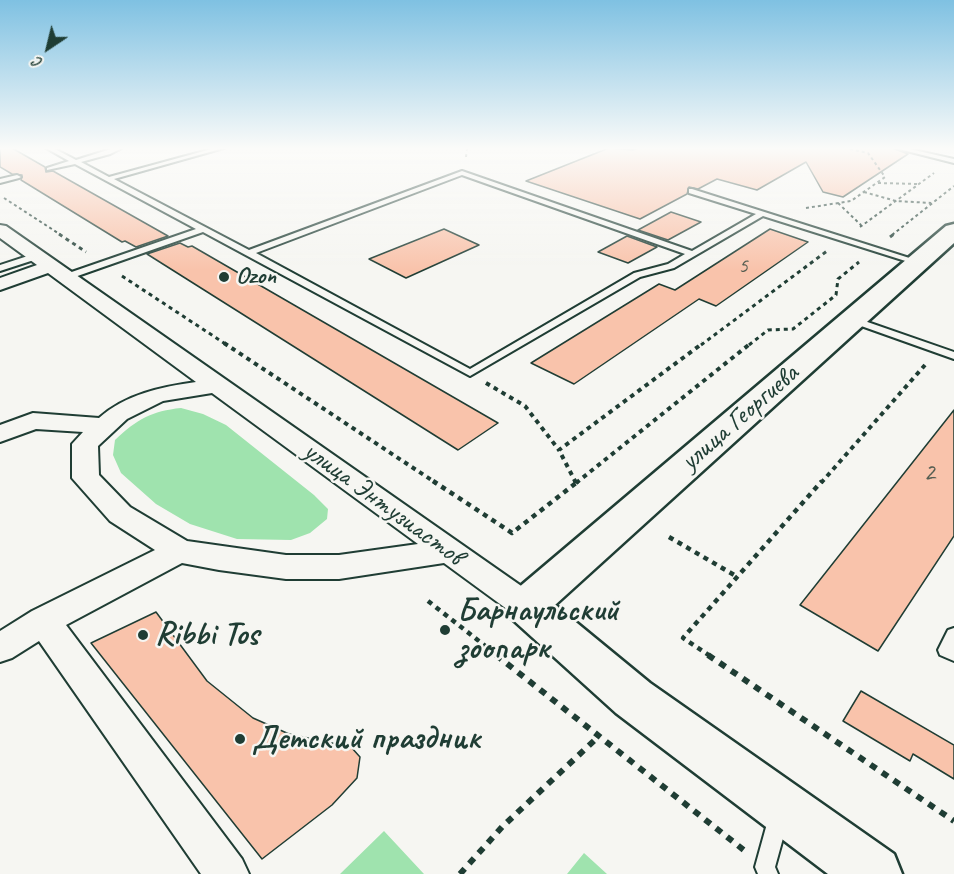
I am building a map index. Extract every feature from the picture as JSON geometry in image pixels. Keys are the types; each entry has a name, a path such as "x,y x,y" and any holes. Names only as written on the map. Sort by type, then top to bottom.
{"street":[{"name":"улица Энтузиастов","path":"0,230 526,606 633,698 874,874"},
{"name":"улица Георгиева","path":"526,606 954,231"},
{"path":"0,284 52,266"},
{"path":"218,385 157,395 118,414 85,444 86,477 120,514 179,551 219,559 286,567 339,567 450,551"},
{"path":"0,434 33,421 104,426"},
{"path":"0,648 44,621 179,551"},
{"path":"44,621 227,874"}],"lane":[{"path":"127,189 470,373 637,275 671,266 761,214"},
{"path":"249,253 420,189"},
{"path":"507,189 693,254"},
{"path":"692,191 918,262"},
{"path":"0,268 52,266 203,229"},
{"path":"853,320 954,356"},
{"path":"954,635 946,650 954,654"},
{"path":"766,871 781,807"}],"path":[{"path":"797,209 851,201 869,189"},
{"path":"576,483 768,330 793,329 836,295 838,279 951,189"},
{"path":"864,192 896,201 932,204"},
{"path":"837,203 862,226"},
{"path":"938,351 682,638 954,821"},
{"path":"470,373 525,406 559,450"},
{"path":"669,537 736,576"},
{"path":"429,601 766,871"},
{"path":"460,874 502,827 598,736"}],"green space":[{"path":"181,408 203,414 226,425 314,495 328,509 327,519 310,533 291,540 237,539 190,524 156,504 121,473 113,455 115,440 145,417"},
{"path":"384,831 424,874 340,874"},
{"path":"584,853 607,874 567,874"}],"building":[{"path":"35,189 84,189 168,236 136,247 125,241 122,242"},
{"path":"549,189 688,189 687,194 640,219"},
{"path":"821,189 855,189 843,197 823,192"},
{"path":"671,212 701,222 668,240 638,230"},
{"path":"444,229 479,245 406,278 369,259"},
{"path":"770,229 808,242 716,306 699,299 574,384 531,363 659,284 675,290"},
{"path":"627,236 657,247 628,263 598,252"},
{"path":"180,243 188,247 192,246 498,423 458,450 147,254"},
{"path":"954,410 954,536 878,651 800,605"},
{"name":"Детский праздник","path":"156,612 207,681 253,718 289,734 351,747 360,757 357,778 332,805 262,859 91,643"},
{"path":"861,691 954,745 954,779 913,754 910,761 843,721"}],"place":[{"name":"Ozon","path":"224,277"},
{"name":"Барнаульский зоопарк","path":"445,630"},
{"name":"Ribbi Tos","path":"143,635"},
{"name":"Детский праздник","path":"240,739"}]}
